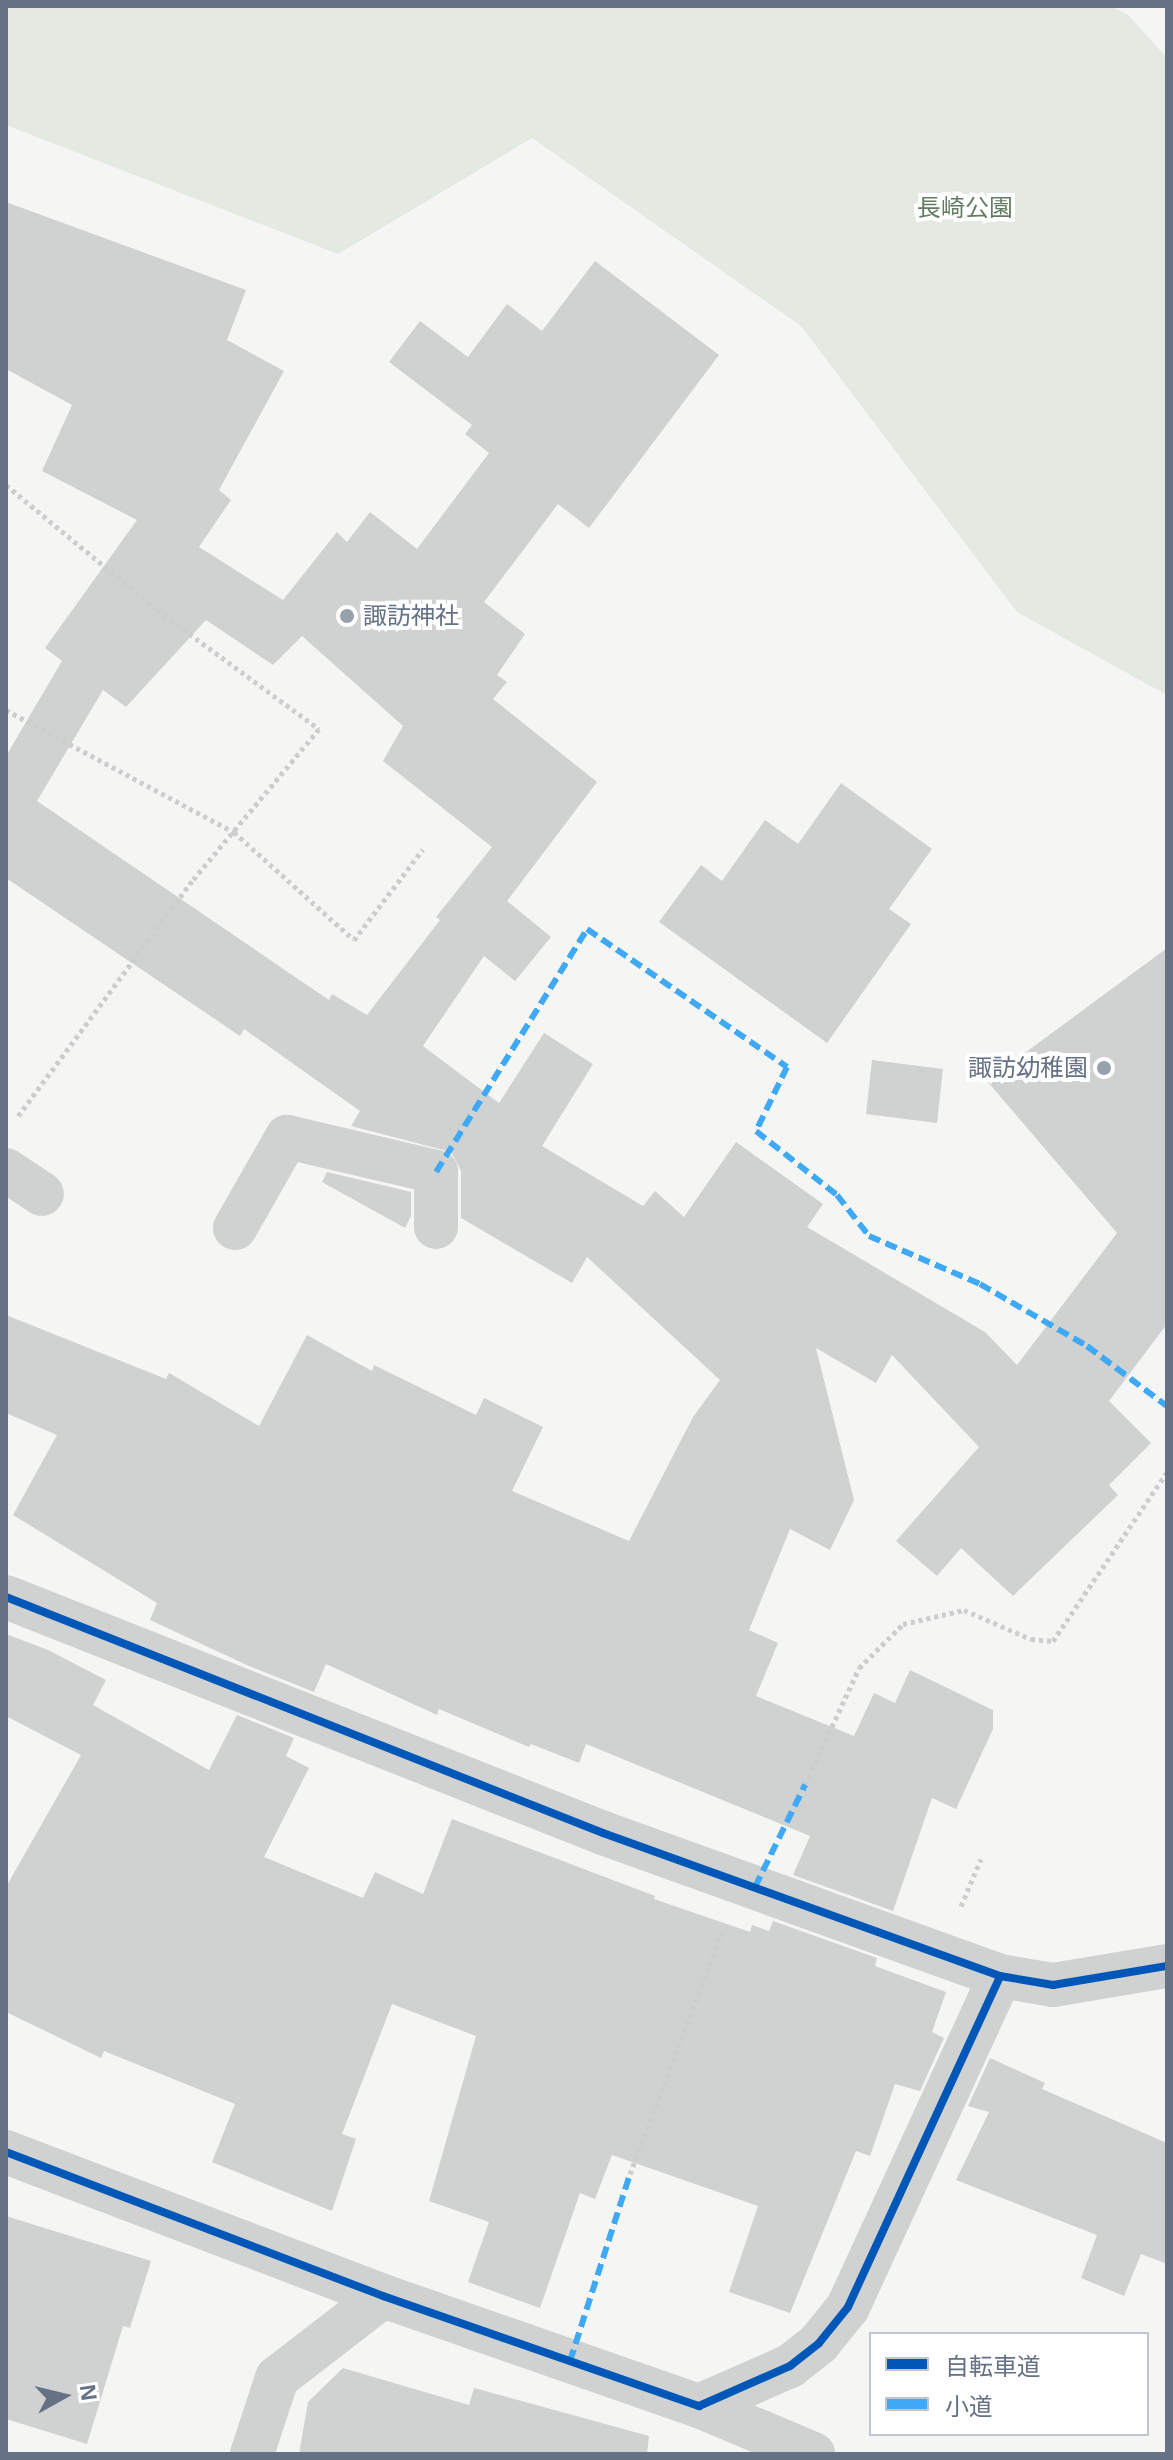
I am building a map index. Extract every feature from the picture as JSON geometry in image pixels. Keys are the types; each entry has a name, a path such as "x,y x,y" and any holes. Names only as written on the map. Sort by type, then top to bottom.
{"street":[{"path":"235,1228 287,1137 436,1172 436,1227"},
{"path":"6,1170 42,1194"},
{"path":"6,1597 603,1833 1000,1976 1053,1985 1167,1966"},
{"path":"699,2406 790,2366 819,2343 848,2307 1000,1976"},
{"path":"6,2152 383,2296 699,2406 813,2454"},
{"path":"252,2454 277,2378 383,2296"}],"path":[{"path":"6,485 157,610 319,729 192,881 17,1117"},
{"path":"6,710 234,832 354,940 423,849"},
{"path":"805,1785 859,1668 903,1624 964,1610 1031,1639 1053,1641 1167,1472"},
{"path":"630,2174 724,1928"}],"green space":[{"name":"長崎公園","path":"6,6 1111,6 1128,15 1167,58 1167,695 1017,612 801,326 532,138 338,254 6,125"}],"building":[{"path":"6,202 246,290 227,340 284,371 219,490 231,500 199,547 283,600 337,532 347,542 370,512 417,549 489,453 465,434 472,425 389,362 420,321 468,357 507,304 542,331 595,261 719,355 589,528 558,504 484,602 525,634 497,675 507,682 493,699 597,782 507,901 551,937 515,981 484,956 423,1046 499,1103 544,1033 593,1064 542,1146 643,1206 655,1191 684,1217 736,1142 823,1204 807,1227 985,1332 1017,1365 1117,1233 987,1081 1167,948 1167,1324 1109,1401 1151,1443 1109,1485 1118,1495 1013,1596 961,1548 937,1576 896,1541 979,1447 892,1355 876,1383 816,1348 854,1500 830,1550 790,1529 749,1630 778,1643 756,1696 854,1736 874,1693 895,1703 910,1670 993,1710 993,1729 956,1809 932,1798 893,1911 793,1875 810,1836 586,1744 579,1763 531,1744 529,1747 439,1709 437,1715 326,1664 314,1692 249,1666 150,1620 157,1603 13,1515 57,1435 6,1413 6,1315 166,1379 169,1373 259,1426 307,1335 372,1371 374,1365 476,1415 484,1398 543,1427 512,1491 629,1541 693,1417 720,1380 587,1257 572,1283 461,1218 461,1171 451,1152 351,1126 360,1111 244,1029 240,1036 6,878 6,756 62,661 45,648 137,520 42,471 72,405 6,369","holes":["206,620 273,665 302,636 403,726 383,761 492,847 436,917 440,920 367,1015 332,994 329,1000 37,801 103,690 126,707"]},
{"path":"841,783 932,849 889,909 911,924 827,1043 659,922 701,865 722,881 765,820 798,844"},
{"path":"872,1060 943,1069 937,1123 866,1114"},
{"path":"327,1172 411,1192 411,1216 405,1228 322,1182"},
{"path":"6,1634 48,1650 106,1680 93,1705 209,1770 237,1715 294,1738 286,1756 309,1768 264,1857 363,1898 375,1872 423,1894 452,1819 655,1896 654,1899 750,1932 752,1925 769,1931 773,1921 877,1958 875,1966 946,1992 932,2032 944,2038 920,2091 895,2084 870,2156 856,2151 790,2313 729,2292 758,2206 612,2155 595,2199 580,2193 540,2308 468,2282 489,2222 429,2201 476,2036 392,2004 342,2134 356,2139 332,2211 212,2162 235,2104 104,2051 101,2058 6,2012 6,1887 81,1755 6,1716"},
{"path":"990,2058 1045,2083 1042,2089 1167,2143 1167,2264 1141,2254 1124,2296 1081,2278 1097,2235 956,2180 989,2112 968,2106"},
{"path":"6,2216 151,2261 130,2328 123,2326 87,2444 6,2419"},
{"path":"343,2368 469,2405 474,2388 649,2436 647,2454 299,2454 308,2402"}],"marked path":[{"path":"436,1172 587,929 787,1067 756,1131 837,1195 869,1236 980,1284 1087,1346 1167,1406"},
{"path":"755,1887 805,1785"},
{"path":"570,2361 630,2174"}],"cycle path":[{"path":"6,1597 603,1833 1000,1976 1053,1985 1167,1966"},
{"path":"6,2152 383,2296 699,2406 790,2366 819,2343 848,2307 1000,1976"}],"place":[{"name":"諏訪神社","path":"347,616"},
{"name":"諏訪幼稚園","path":"1104,1068"}]}
